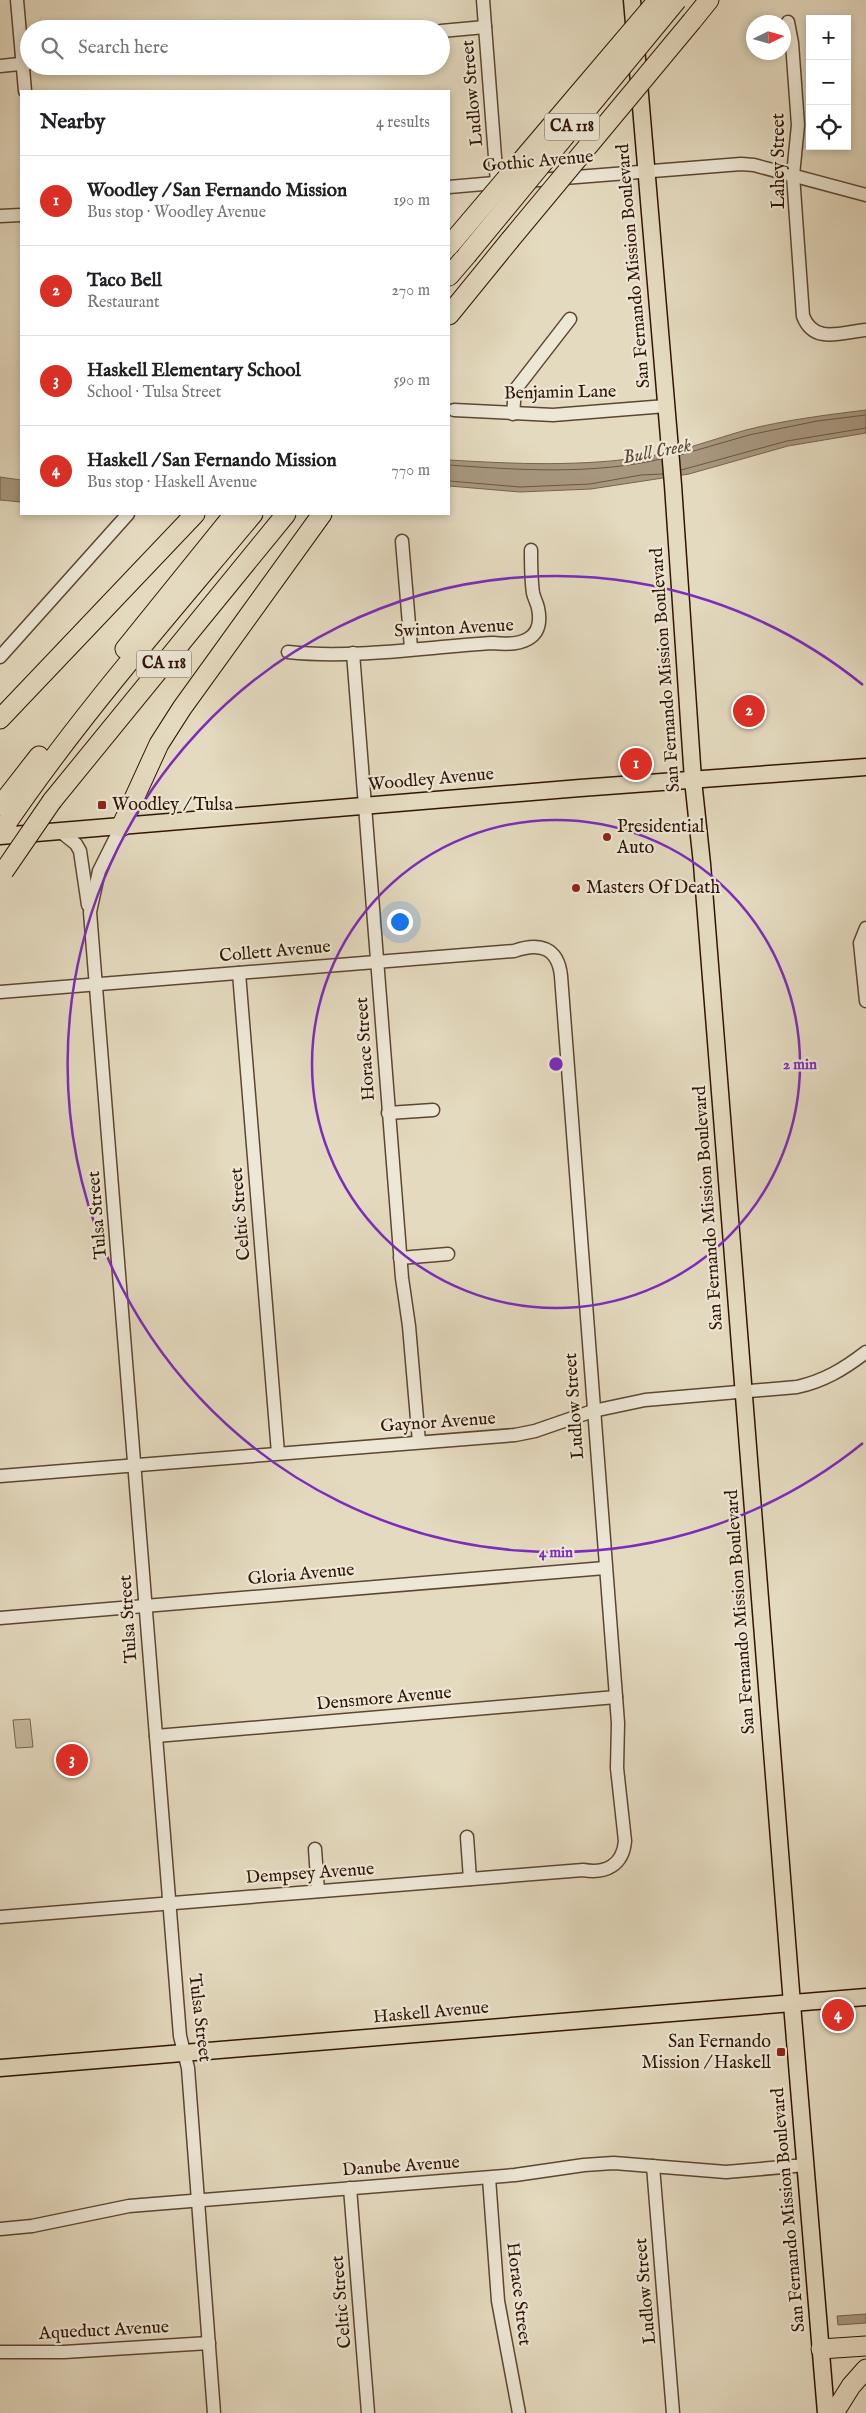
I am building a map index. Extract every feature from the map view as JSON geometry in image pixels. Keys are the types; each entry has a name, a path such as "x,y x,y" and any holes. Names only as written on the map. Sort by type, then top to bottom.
{"highway":[{"path":"597,74 642,0"},
{"name":"CA 118","path":"450,245 658,0"},
{"name":"CA 118","path":"450,275 677,0"},
{"name":"CA 118","path":"450,314 702,6"},
{"path":"450,323 478,279"},
{"path":"0,719 194,515"},
{"name":"CA 118","path":"226,534 234,515"},
{"name":"CA 118","path":"0,834 9,801 226,534 252,515"},
{"name":"CA 118","path":"2,874 52,801 281,520"},
{"path":"121,827 163,737 317,520"},
{"path":"822,2349 866,2346"},
{"path":"834,2413 851,2386 866,2369"}],"main road":[{"name":"San Fernando Mission Boulevard","path":"632,0 670,451 693,780 703,874 826,2413"},
{"name":"Woodley Avenue","path":"0,834 61,832 866,767"},
{"name":"Haskell Avenue","path":"0,2068 866,1997"}],"street":[{"path":"18,0 21,20"},
{"name":"Ludlow Street","path":"483,0 497,183"},
{"path":"450,29 485,27"},
{"name":"Lahey Street","path":"791,38 798,125 793,175 803,316 810,329 820,334 866,330"},
{"path":"0,66 20,64"},
{"path":"25,90 26,75"},
{"name":"Gothic Avenue","path":"450,187 741,164 793,175 866,195"},
{"path":"0,216 20,215"},
{"path":"513,414 515,390 570,319"},
{"name":"Benjamin Lane","path":"454,410 553,415 666,406"},
{"path":"0,657 5,643 126,515"},
{"path":"402,541 410,648"},
{"name":"Swinton Avenue","path":"288,652 310,654 353,653 524,642 532,637 538,628 539,618 533,595 530,550"},
{"name":"Horace Street","path":"353,653 400,1258 410,1326 419,1442"},
{"name":"Tulsa Street","path":"121,827 99,871 90,912 180,2036 185,2052 214,2413"},
{"path":"61,832 76,844 80,851 84,886 90,912"},
{"path":"866,928 860,943 866,1001"},
{"name":"Collett Avenue","path":"0,992 514,951 535,946 550,951"},
{"name":"Ludlow Street","path":"550,951 560,964 618,1722 617,1768 624,1841 624,1851 619,1860"},
{"name":"Celtic Street","path":"239,973 278,1453"},
{"path":"388,1112 433,1110"},
{"path":"400,1258 448,1254"},
{"name":"Gaynor Avenue","path":"0,1476 522,1433 593,1412 645,1400 812,1384 834,1375 866,1352"},
{"name":"Gloria Avenue","path":"0,1618 605,1568"},
{"name":"Densmore Avenue","path":"156,1736 616,1697"},
{"path":"467,1837 470,1879"},
{"path":"315,1849 318,1891"},
{"name":"Dempsey Avenue","path":"0,1917 583,1870 608,1870 619,1860"},
{"name":"Danube Avenue","path":"0,2229 32,2226 100,2210 128,2206 489,2178 584,2165 614,2163 726,2172 806,2165"},
{"name":"Ludlow Street","path":"653,2166 673,2413"},
{"name":"Horace Street","path":"489,2178 498,2301 518,2413"},
{"name":"Celtic Street","path":"350,2188 368,2413"},
{"name":"Aqueduct Avenue","path":"0,2352 64,2352 209,2343"}],"shaded area":[{"path":"30,1719 33,1747 16,1748 13,1720"}],"water":[{"path":"866,410 866,433 788,446 689,474 591,489 520,492 450,486 450,460 550,464 600,462 650,456 746,430"},
{"path":"0,477 20,480 20,502 0,500"},
{"path":"866,2314 866,2323 838,2325 837,2316"}],"place":[{"name":"Taco Bell","path":"749,711"},
{"name":"Woodley / San Fernando Mission","path":"636,764"},
{"name":"Woodley / Tulsa","path":"102,805"},
{"name":"Presidential Auto","path":"607,837"},
{"name":"Masters Of Death","path":"576,888"},
{"name":"Haskell Elementary School","path":"72,1760"},
{"name":"Haskell / San Fernando Mission","path":"838,2015"},
{"name":"San Fernando Mission / Haskell","path":"781,2052"}],"water label":[{"name":"Bull Creek","path":"657,452"}]}
